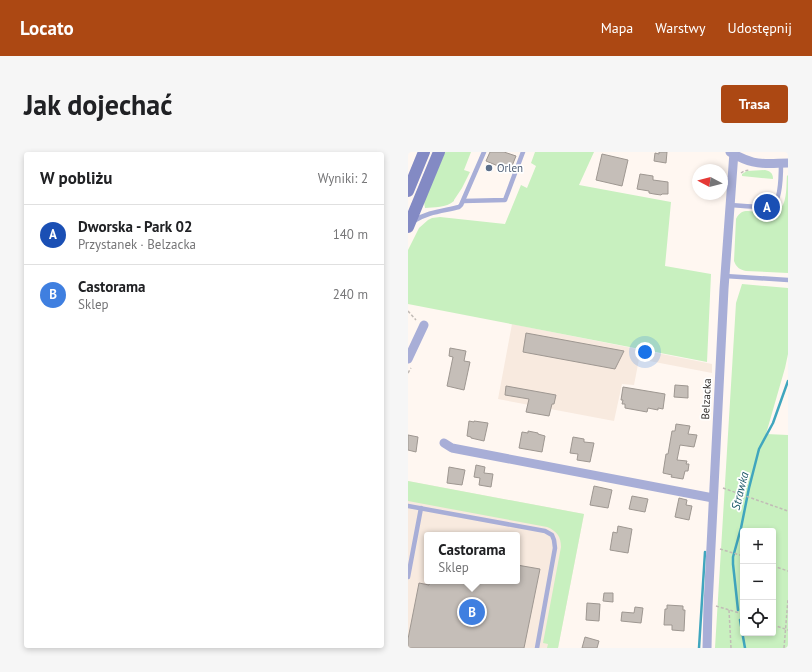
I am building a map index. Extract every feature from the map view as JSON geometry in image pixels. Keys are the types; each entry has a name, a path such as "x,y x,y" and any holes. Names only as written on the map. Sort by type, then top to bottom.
{"main road":[{"path":"408,191 424,152"},
{"path":"408,226 439,152"}],"street":[{"path":"732,153 740,158 763,164 785,163"},
{"name":"Belzacka","path":"707,648 713,498 732,153"},
{"path":"408,359 411,340 424,325"},
{"path":"444,443 452,448 713,498"}],"lane":[{"path":"408,226 416,219 432,212 458,207 484,152"},
{"path":"462,201 505,200 523,152"},
{"path":"730,205 767,207 774,205 778,196 785,163"},
{"path":"725,276 788,280"},
{"path":"408,506 545,531 552,535 555,548 537,648"},
{"path":"408,577 421,508"}],"path":[{"path":"739,175 742,172 749,170"},
{"path":"408,311 416,320 424,325"},
{"path":"725,489 788,511"},
{"path":"722,549 740,555"},
{"path":"776,567 788,571"},
{"path":"784,648 788,599"},
{"path":"718,606 740,613"},
{"path":"729,610 731,648"},
{"path":"776,626 788,630"}],"shaded area":[{"path":"512,324 712,364 712,373 639,359 634,385 622,384 614,421 498,399"},
{"path":"408,481 584,514 558,648 408,648"}],"green space":[{"path":"445,152 471,152 464,170 470,172 454,201 444,206 425,208 424,202"},
{"path":"535,152 594,152 579,185 671,202 665,266 711,274 707,362 408,304 408,250 419,228 428,220 440,217 505,224 521,185 527,188 536,166 531,163"},
{"path":"765,170 771,173 773,179 742,176 742,174 747,171"},
{"path":"787,175 788,273 742,270 737,267 734,261 736,219 738,215 747,211 771,215 771,213 777,212 781,209 785,199"},
{"path":"742,284 788,288 788,354 766,434 788,435 788,648 715,648 736,303"},
{"path":"408,481 584,514 558,648 547,648 548,644 543,643 561,547 559,537 556,532 547,527 408,501"}],"building":[{"path":"490,152 504,152 516,156 510,171 486,161"},
{"path":"659,152 667,152 666,163 654,161 655,153 659,154"},
{"path":"602,154 628,160 622,186 596,180"},
{"path":"640,174 653,176 653,180 668,182 668,194 654,194 649,193 649,191 637,189"},
{"path":"526,333 624,351 615,369 523,352"},
{"path":"450,348 466,351 464,361 470,362 464,390 447,386 453,357 449,356"},
{"path":"675,385 688,386 688,398 674,397"},
{"path":"506,386 556,395 549,416 526,412 529,399 505,395"},
{"path":"623,387 665,394 663,409 658,408 658,410 648,408 647,412 625,408 625,404 622,404 623,400 621,400"},
{"path":"469,421 488,423 484,441 467,436"},
{"path":"676,424 690,426 688,434 697,435 694,447 680,445 677,460 687,461 686,464 689,464 688,471 685,471 683,479 671,477 672,475 663,473 672,431 675,431"},
{"path":"528,431 545,436 542,452 519,448 522,432 528,433"},
{"path":"408,435 418,437 416,452 408,450"},
{"path":"573,437 584,439 584,442 594,443 590,462 577,460 578,454 570,453"},
{"path":"476,465 485,467 484,473 493,474 491,487 479,485 480,478 474,477"},
{"path":"449,467 465,470 462,485 447,483"},
{"path":"594,486 612,490 608,508 590,505"},
{"path":"632,496 648,499 645,512 629,509"},
{"path":"679,498 687,500 686,505 692,506 689,520 675,517"},
{"path":"618,526 632,529 628,553 610,550 613,532 617,533"},
{"path":"520,566 540,569 524,648 408,648 408,639 419,583 429,585 520,584"},
{"path":"604,593 613,593 613,602 603,601"},
{"path":"587,603 600,604 599,621 586,620"},
{"path":"667,605 683,606 683,610 685,610 684,631 672,630 672,625 664,625 665,609 667,609"},
{"path":"635,607 643,608 641,623 621,621 622,612 634,613"},
{"path":"585,637 599,641 597,648 582,648"}],"waterway":[{"name":"Strawka","path":"738,610 733,557 759,449 773,423 788,381"},
{"path":"699,648 705,552"},
{"name":"Strawka","path":"743,636 745,648"}],"place":[{"name":"Orlen","path":"489,168"},
{"name":"Dworska - Park 02","path":"767,207"},
{"name":"Castorama","path":"472,612"}]}
